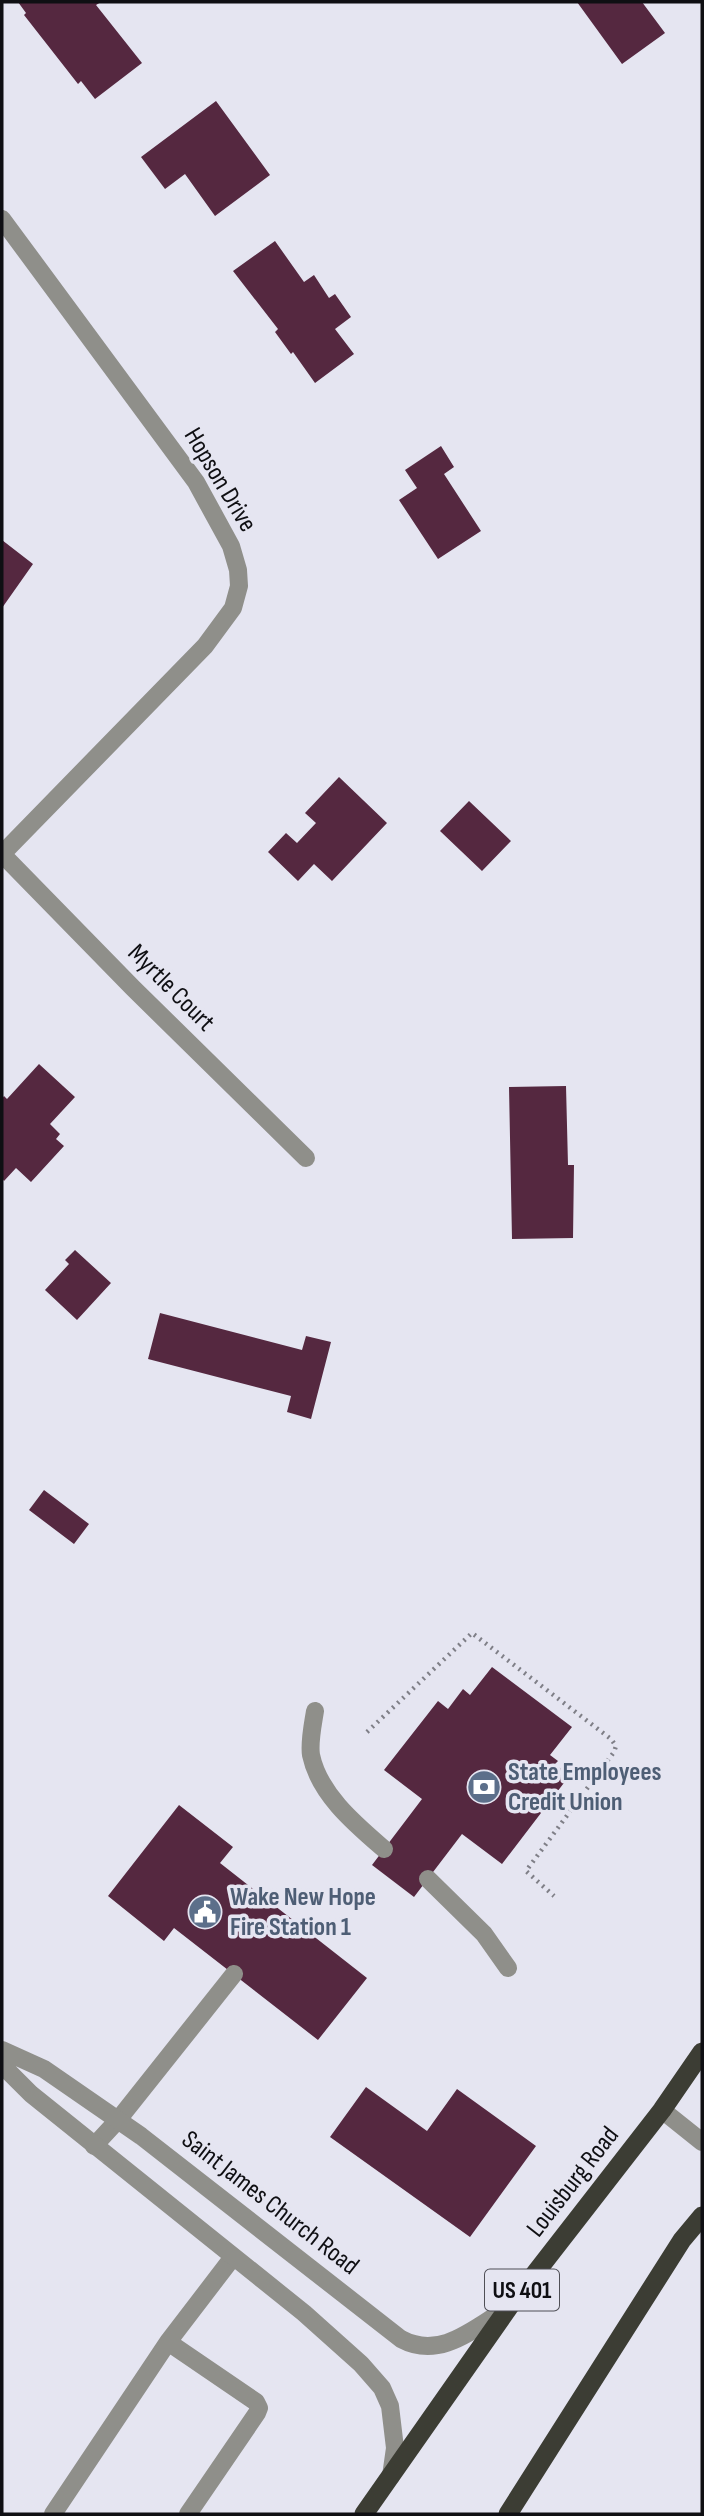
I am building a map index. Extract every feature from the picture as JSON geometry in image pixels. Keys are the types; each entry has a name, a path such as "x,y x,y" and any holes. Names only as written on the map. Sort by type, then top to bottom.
{"highway":[{"name":"Louisburg Road","path":"363,2514 509,2307 662,2110 702,2052"},
{"path":"508,2514 682,2240 702,2216"}],"street":[{"name":"Hopson Drive","path":"2,219 196,482 232,546 239,586 233,608 205,646 2,854"},
{"name":"Myrtle Court","path":"2,854 306,1158"},
{"path":"315,1711 311,1753 322,1785 352,1822 384,1849"},
{"path":"428,1879 484,1934 508,1968"},
{"path":"94,2146 118,2120 234,1974"},
{"name":"Saint James Church Road","path":"2,2050 44,2069 118,2120 401,2339 414,2346 434,2347 455,2341 509,2307"},
{"path":"2,2065 31,2094 304,2314 361,2364 382,2388 390,2406 395,2448 390,2476"},
{"path":"662,2110 702,2142"},
{"path":"53,2514 168,2342 233,2257"},
{"path":"168,2342 256,2402 259,2408 188,2514"}],"path":[{"path":"367,1732 472,1633 611,1740 616,1746 614,1752 526,1871 554,1896"}],"building":[{"path":"18,2 101,2 96,5 142,63 95,99 81,81 78,84 24,15 26,13"},
{"path":"577,2 642,2 665,33 622,64"},
{"path":"216,101 270,175 215,216 185,174 165,189 141,157"},
{"path":"275,241 304,282 314,275 329,298 335,294 351,317 335,329 354,354 315,383 293,352 291,354 275,332 278,329 233,271"},
{"path":"441,446 454,467 444,474 481,531 438,559 399,500 417,488 405,470"},
{"path":"2,540 33,564 2,608"},
{"path":"339,777 387,823 332,881 314,864 298,881 268,852 286,833 297,843 316,823 305,813"},
{"path":"469,801 511,841 482,871 440,831"},
{"path":"39,1064 75,1097 50,1124 60,1134 56,1139 64,1146 31,1182 16,1168 4,1181 2,1099 4,1096 7,1099"},
{"path":"566,1086 568,1165 574,1165 573,1238 512,1239 509,1087"},
{"path":"75,1250 111,1283 77,1320 45,1290 69,1264 65,1260"},
{"path":"160,1313 302,1350 306,1336 331,1342 311,1419 287,1412 291,1396 148,1359"},
{"path":"44,1490 89,1524 74,1544 29,1510"},
{"name":"State Employees Credit Union","path":"492,1667 572,1727 550,1755 558,1761 555,1764 570,1775 502,1864 462,1834 414,1897 372,1865 422,1799 384,1770 438,1701 448,1709 463,1689 470,1695"},
{"name":"Wake New Hope Fire Station 1","path":"179,1805 233,1847 220,1863 367,1978 318,2040 174,1928 164,1941 108,1896"},
{"path":"366,2087 427,2131 457,2089 536,2146 470,2237 330,2137"}],"place":[{"name":"State Employees Credit Union","path":"484,1787"},
{"name":"Wake New Hope Fire Station 1","path":"205,1912"}]}
